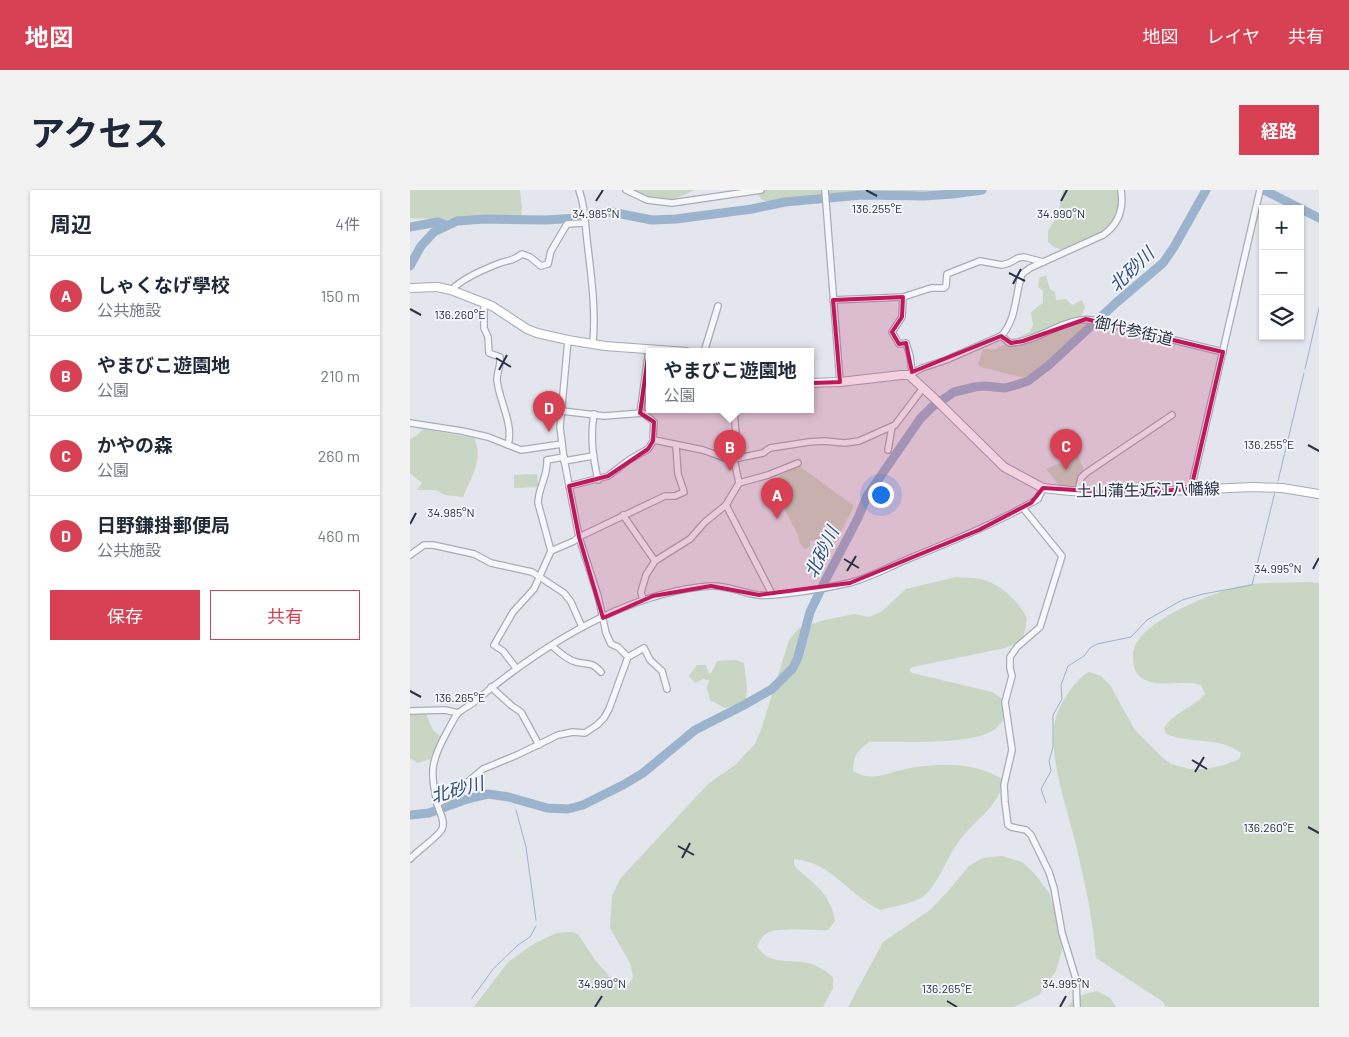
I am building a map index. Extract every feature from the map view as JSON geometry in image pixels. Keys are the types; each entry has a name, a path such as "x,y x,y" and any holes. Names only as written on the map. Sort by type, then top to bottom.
{"main road":[{"path":"410,288 437,287 451,290 484,303 532,331 568,340 646,350"},
{"path":"814,383 840,382 911,374"},
{"name":"土山蒲生近江八幡線","path":"911,374 1004,467 1043,488 1122,493 1252,487 1282,488 1319,494"}],"street":[{"path":"579,190 584,210 594,298 593,344"},
{"path":"626,190 647,200 672,203 761,190"},
{"path":"903,297 902,317 892,332 899,344 906,343 911,374 1001,336 1014,308 1022,274 1111,230 1122,210 1121,190"},
{"path":"825,191 840,382"},
{"path":"1191,489 1260,193"},
{"path":"451,290 460,282 503,262 513,260 522,254 530,257 541,266 548,264 551,251 567,224 585,222"},
{"path":"833,300 903,297 931,288 944,288 948,274 975,262 985,261 1002,265 1024,257 1043,262"},
{"path":"484,303 484,328 488,337 489,352 500,357 501,361 497,381 500,397 506,411 510,439 508,445"},
{"path":"705,348 718,306"},
{"name":"御代参街道","path":"1001,336 1010,343 1023,341 1080,319 1106,323 1223,352"},
{"path":"568,340 560,427 569,486 579,537 598,596 606,633 611,644 618,647 628,657"},
{"path":"640,413 646,371"},
{"path":"654,440 698,449 725,458 762,453 770,448 809,442 846,443 859,441 892,427 900,420 923,388"},
{"path":"562,411 604,416 643,413 654,422 654,440 648,449 629,460 608,476 569,486"},
{"path":"643,600 641,592 646,575 655,561 690,539 705,522 726,505 739,483 734,458 736,435 734,413"},
{"path":"594,414 591,431 593,456 598,480"},
{"path":"1078,491 1080,478 1086,473 1172,415"},
{"path":"410,423 462,431 521,450 562,444"},
{"path":"888,450 892,427"},
{"path":"551,551 665,496 675,496 684,492 678,474 676,446"},
{"path":"516,668 503,651 494,645 513,612 530,594 541,577 551,551 538,503 538,497 547,474 547,460 593,456"},
{"path":"739,483 768,475 798,463"},
{"path":"410,859 441,831 443,826 437,805 433,762 442,741 458,713 516,668 582,627 643,600 662,594 711,586 724,586 759,595 816,589 850,583 979,530 1038,499 1043,488"},
{"path":"726,505 772,594"},
{"path":"1023,508 1062,556 1040,627 1017,647 1010,657 1012,676 1005,702 1012,753 1004,786 1005,802 1008,825 1026,830 1031,835 1041,854 1054,888 1062,933 1076,979 1077,1007"},
{"path":"623,515 655,561"},
{"path":"410,555 424,546 434,546 474,554 491,563 532,572 564,593 571,602 582,627"},
{"path":"552,646 571,660 577,663 591,664 601,672"},
{"path":"437,805 451,796 483,769 558,735 573,732 585,733 604,718 628,657 644,648 650,660 662,671 667,689"},
{"path":"491,687 521,712 539,745"},
{"path":"410,711 445,710 458,713"}],"highlighted area":[{"path":"903,297 902,317 892,332 899,344 906,343 912,372 1001,336 1011,343 1023,341 1086,319 1223,352 1191,489 1122,493 1043,488 1031,503 979,530 850,583 759,595 711,586 653,596 603,618 579,537 569,486 608,476 648,449 653,441 654,422 640,413 649,350 746,360 812,383 840,382 833,300"}],"green space":[{"path":"410,190 520,190 522,209 520,223 410,218"},
{"path":"624,190 694,190 674,199 659,201"},
{"path":"755,190 936,190 769,202 762,200"},
{"path":"1063,190 1118,190 1118,211 1111,227 1099,236 1064,250 1054,247 1048,242 1048,231 1058,214"},
{"path":"1046,276 1050,289 1055,292 1056,300 1066,299 1072,305 1082,300 1085,307 1081,317 1088,324 1053,360 1029,379 981,367 978,364 983,349 995,349 1030,332 1033,325 1031,312 1043,303 1043,291 1038,287 1040,277"},
{"path":"423,429 474,438 477,445 477,460 473,475 463,497 445,495 436,490 417,490 422,483 410,473 410,439"},
{"path":"1066,451 1078,455 1084,471 1078,486 1061,488 1046,469 1060,463 1060,456"},
{"path":"798,465 853,505 836,542 810,541 810,547 804,549 800,543 798,535 771,483 777,481 776,478"},
{"path":"537,474 538,487 514,488 514,475"},
{"path":"956,577 977,578 988,581 1008,594 1027,618 1022,638 1005,648 912,667 909,670 912,673 992,692 1010,706 1004,718 995,729 970,738 935,742 869,742 856,754 853,771 867,776 881,776 922,766 958,765 981,770 1004,780 1001,790 991,807 957,844 932,887 921,898 913,902 881,910 859,897 819,866 807,861 794,859 796,868 816,885 826,897 835,921 828,930 772,931 761,939 757,946 768,957 782,961 812,964 833,977 833,988 823,1007 474,1007 508,962 535,943 557,933 571,932 578,934 595,960 616,984 627,986 633,978 631,965 610,928 612,896 620,879 708,784 735,765 755,744 789,640 799,628 855,614 869,617 881,612 906,589"},
{"path":"1319,583 1319,1007 1166,1007 1162,1001 1096,958 1085,884 1056,762 1054,730 1056,717 1069,692 1079,679 1089,672 1101,676 1110,685 1135,730 1171,764 1190,769 1206,769 1239,759 1241,753 1224,744 1184,739 1166,734 1164,728 1168,722 1205,694 1201,685 1194,683 1163,684 1149,681 1139,676 1133,662 1137,642 1148,630 1164,618 1202,599 1222,592 1252,584"},
{"path":"735,660 744,663 747,687 746,701 725,708 710,700 707,688 709,680 703,679 695,683 689,676 697,665 706,665 709,674 712,672 717,661"},
{"path":"410,713 426,714 433,730 441,737 430,759 418,763 410,758"},
{"path":"1002,856 1022,862 1034,873 1050,894 1059,928 1062,950 1056,971 1039,995 1014,1007 848,1007 883,942 930,910 969,866 983,858"},
{"path":"1097,991 1110,998 1116,1007 1068,1007 1077,998"}],"waterway":[{"path":"410,266 421,246 434,232 457,221 485,219 546,220 577,218 611,212 652,220 676,219 752,209 785,202 862,195 924,196 982,190"},
{"name":"北砂川","path":"410,815 429,813 467,799 488,794 509,797 547,808 568,809 583,805 643,773 695,730 772,689 793,668 798,657 810,612 858,518 867,496 920,419 932,407 954,392 975,387 1005,388 1016,385 1028,381 1049,365 1117,302 1163,263 1206,190"},
{"path":"1264,190 1319,218"},
{"path":"410,227 438,222 446,225"},
{"path":"1305,369 1319,308"},
{"path":"1278,481 1304,373"},
{"path":"1046,803 1041,789 1051,771 1049,761 1053,747 1053,715 1062,699 1061,685 1068,666 1084,656 1090,648 1097,644 1131,637 1147,620 1182,600 1252,585 1275,492"},
{"path":"516,810 526,847 536,920"},
{"path":"472,998 494,968 518,945 530,937 536,926"}],"place":[{"name":"日野鎌掛郵便局","path":"549,432"},
{"name":"かやの森","path":"1066,470"},
{"name":"やまびこ遊園地","path":"730,471"},
{"name":"しゃくなげ學校","path":"777,519"}]}
